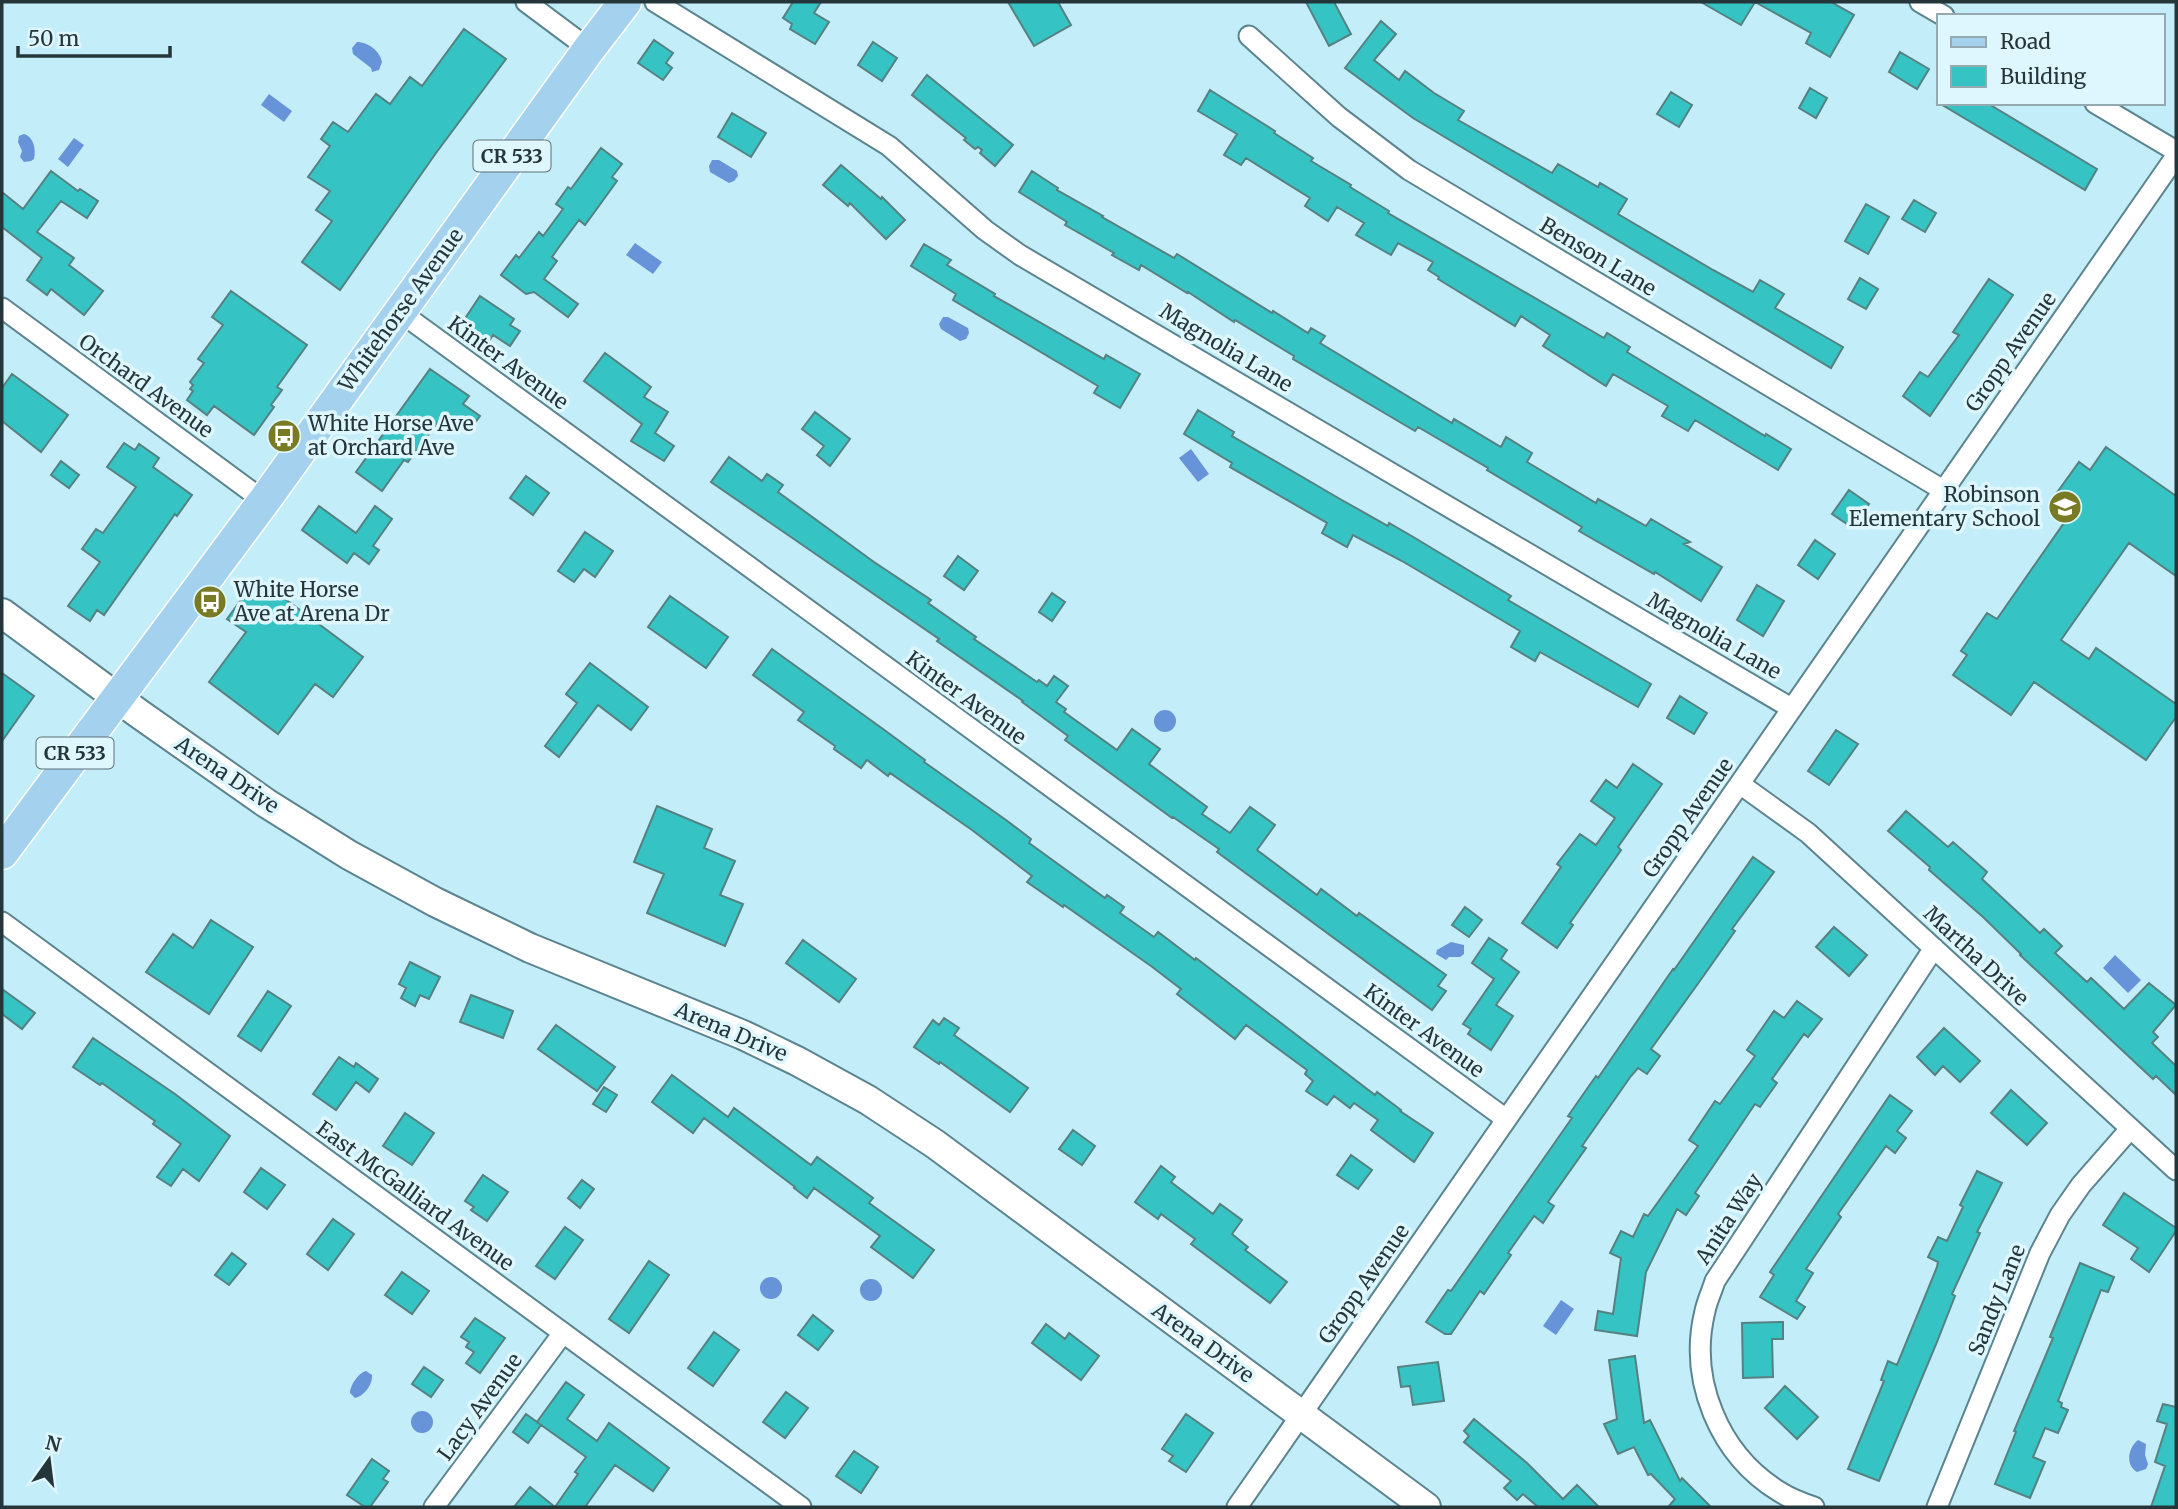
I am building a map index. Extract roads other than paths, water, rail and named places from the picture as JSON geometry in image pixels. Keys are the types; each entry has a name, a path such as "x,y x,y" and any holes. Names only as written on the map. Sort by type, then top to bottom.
{"main road":[{"name":"Whitehorse Avenue","path":"2,853 264,501 625,2"},
{"name":"Arena Drive","path":"2,613 266,803 349,855 435,902 530,948 743,1035 868,1100 935,1144 1426,1507"}],"street":[{"path":"526,2 589,49"},
{"name":"Magnolia Lane","path":"655,2 889,146 985,230 1020,255 1791,708"},
{"path":"1920,2 1941,14"},
{"name":"Benson Lane","path":"1250,36 1357,132 1409,170 1943,490"},
{"path":"2098,105 2176,153"},
{"name":"Gropp Avenue","path":"1237,1507 2176,153"},
{"name":"Orchard Avenue","path":"2,308 264,501"},
{"name":"Kinter Avenue","path":"400,312 1506,1119"},
{"name":"Martha Drive","path":"1740,784 1808,833 2176,1170"},
{"name":"East McGalliard Avenue","path":"2,922 801,1507"},
{"name":"Anita Way","path":"1814,1507 1779,1492 1756,1474 1734,1451 1717,1424 1707,1397 1701,1368 1705,1311 1716,1281 1934,948"},
{"name":"Sandy Lane","path":"1937,1507 2040,1253 2060,1215 2081,1185 2130,1129"},
{"name":"Lacy Avenue","path":"435,1507 563,1333"}],"water":[{"path":"357,42 369,45 379,54 382,62 379,70 372,72 371,68 353,54 352,48"},
{"path":"269,94 292,111 284,122 261,105"},
{"path":"24,134 34,144 35,151 34,159 24,162 20,157 22,151 18,142 19,136"},
{"path":"74,138 84,145 68,167 58,159"},
{"path":"712,160 719,160 737,171 738,176 734,181 729,183 710,172"},
{"path":"635,243 662,262 653,274 626,255"},
{"path":"943,317 968,328 966,339 960,341 941,329 939,324"},
{"path":"1191,449 1209,474 1198,482 1179,458"},
{"path":"1165,710 1175,717 1176,721 1169,731 1165,732 1155,725 1154,721 1161,711"},
{"path":"1451,942 1464,945 1464,954 1446,960 1436,954 1437,950"},
{"path":"2115,955 2141,980 2128,993 2103,968"},
{"path":"767,1277 775,1277 782,1284 782,1292 775,1299 767,1299 760,1292 760,1284"},
{"path":"871,1279 879,1282 882,1290 879,1298 871,1301 863,1298 860,1290 863,1282"},
{"path":"1561,1300 1574,1309 1556,1335 1543,1326"},
{"path":"366,1371 372,1375 371,1382 365,1392 355,1398 350,1393 351,1387 357,1377"},
{"path":"422,1411 430,1414 433,1422 430,1430 422,1433 414,1430 411,1422 414,1414"},
{"path":"2138,1440 2146,1444 2148,1464 2146,1469 2137,1472 2129,1461 2129,1456"}],"place":[{"name":"White Horse Ave at Orchard Ave","path":"284,436"},
{"name":"Robinson Elementary School","path":"2065,507"},
{"name":"White Horse Ave at Arena Dr","path":"210,602"}]}
